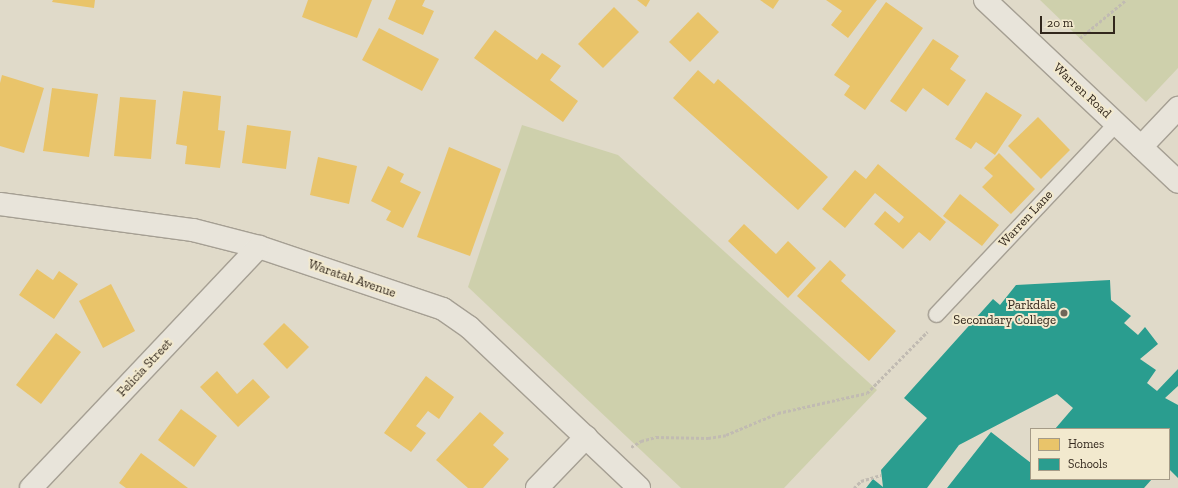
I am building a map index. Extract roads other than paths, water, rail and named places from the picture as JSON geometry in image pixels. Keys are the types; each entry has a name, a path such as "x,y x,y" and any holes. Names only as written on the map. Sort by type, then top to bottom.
{"street":[{"name":"Warren Road","path":"985,0 1178,182"},
{"path":"1141,147 1178,108"},
{"name":"Waratah Avenue","path":"0,204 193,230 259,247 444,309 457,317 639,488"},
{"name":"Felicia Street","path":"31,488 259,247"},
{"path":"537,488 586,437"}],"lane":[{"name":"Warren Lane","path":"936,314 1116,123"}],"place":[{"name":"Parkdale Secondary College","path":"1064,313"}]}
